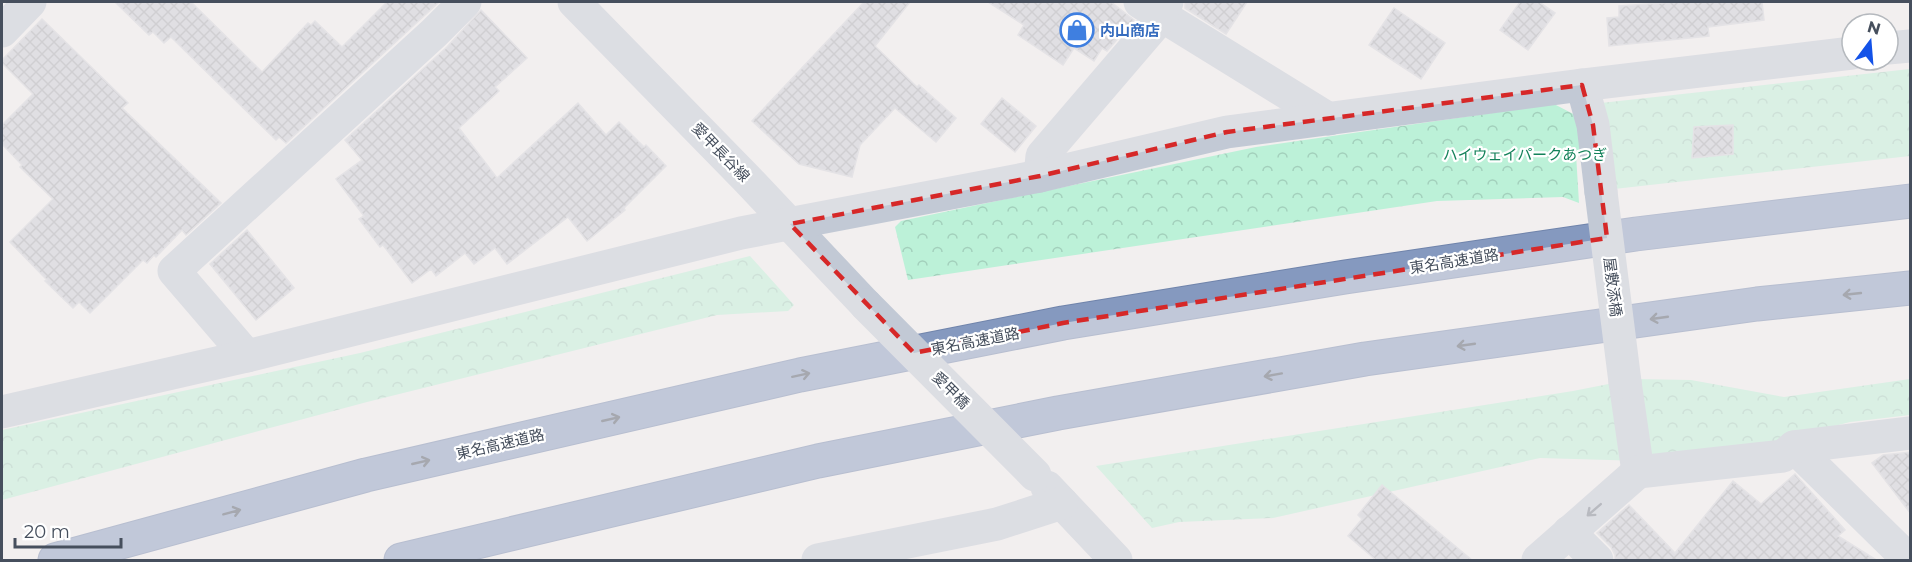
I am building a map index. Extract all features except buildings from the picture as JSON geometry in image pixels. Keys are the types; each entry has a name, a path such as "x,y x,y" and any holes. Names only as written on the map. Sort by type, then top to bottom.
{"highway":[{"name":"東名高速道路","path":"55,561 366,475 800,375 1063,323 1345,277 1636,234 1911,201"},
{"path":"401,561 818,461 1058,412 1365,359 1757,304 1911,288"}],"street":[{"path":"2,31 30,2"},
{"path":"247,356 174,271 435,33 465,2"},
{"name":"愛甲長谷線","path":"574,2 867,305"},
{"path":"1041,176 1041,156 1156,6 1329,119"},
{"path":"2,412 247,356 683,247 1041,176 1227,132 1582,85 1840,54"},
{"name":"屋敷添橋","path":"1582,85 1593,125 1638,472"},
{"name":"愛甲橋","path":"867,305 1062,503"},
{"path":"1538,561 1638,472 1783,456 1794,447 1911,432"},
{"path":"1794,447 1909,561"},
{"path":"818,561 997,524 1062,503 1116,561"},
{"path":"1569,532 1596,561"}],"highlighted area":[{"path":"1582,85 1593,125 1607,238 1063,323 914,353 790,224 1040,176 1227,132"}],"green space":[{"name":"ハイウェイパークあつぎ","path":"1910,69 1910,156 1605,190 1605,149 1576,154 1579,203 1563,197 1437,201 908,280 895,227 901,221 1256,147 1554,104 1583,119 1601,103 1900,72 1900,70"},
{"path":"750,256 794,305 788,311 717,315 367,402 2,500 2,430 360,353"},
{"path":"1634,379 1691,380 1784,397 1910,379 1910,415 1850,422 1761,445 1643,461 1540,458 1273,518 1179,522 1152,528 1096,466 1573,391"}],"place":[{"name":"内山商店","path":"1077,30"}]}
